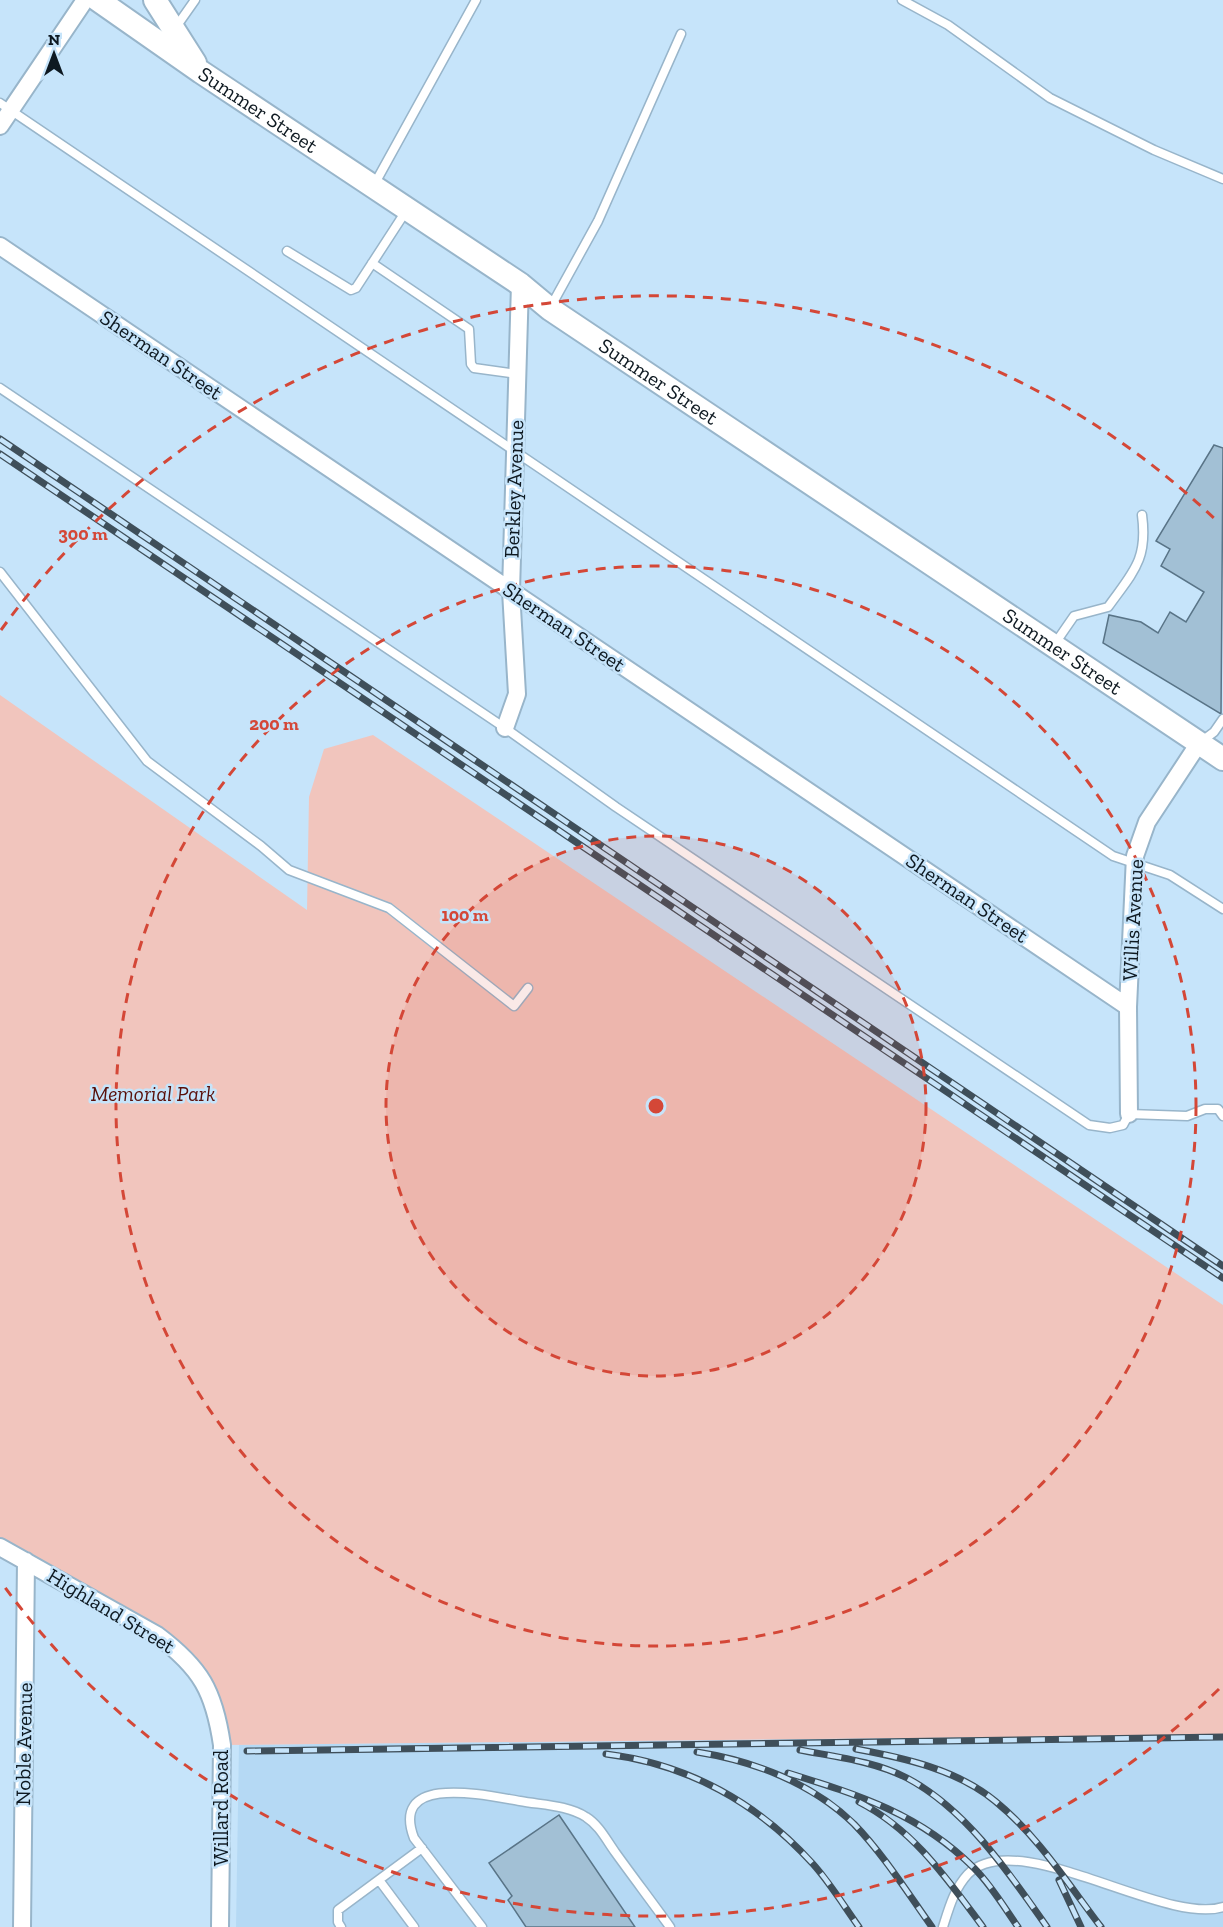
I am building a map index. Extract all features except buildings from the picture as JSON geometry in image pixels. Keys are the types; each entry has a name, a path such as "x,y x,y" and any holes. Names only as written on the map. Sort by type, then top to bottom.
{"street":[{"path":"0,126 5,106 85,0"},
{"name":"Summer Street","path":"98,0 201,72 520,284 550,309 1223,759"},
{"path":"155,0 201,72"},
{"name":"Sherman Street","path":"0,246 1128,1007"},
{"name":"Berkley Avenue","path":"506,728 517,694 511,591 520,284"},
{"name":"Willis Avenue","path":"1129,1114 1128,1007 1134,864 1147,822 1199,743"},
{"name":"Highland Street","path":"0,1547 157,1635 189,1661 209,1690"},
{"name":"Noble Avenue","path":"22,1927 26,1562"},
{"name":"Willard Road","path":"209,1690 218,1716 222,1745 220,1927"}],"lane":[{"path":"174,29 195,0"},
{"path":"374,186 476,0"},
{"path":"902,0 948,25 1050,98 1154,150 1223,179"},
{"path":"550,309 597,221 681,34"},
{"path":"5,106 515,449 1113,856 1170,875 1223,909"},
{"path":"287,251 351,290 356,288 408,208"},
{"path":"372,263 469,329 471,364 474,368 517,374"},
{"path":"0,388 506,728 615,807 1089,1125 1116,1127 1127,1121 1129,1114 1187,1116 1215,1108 1223,1116"},
{"path":"1054,646 1074,616 1108,607 1138,565 1145,539 1142,515"},
{"path":"0,572 147,760 166,776 261,846 289,870 389,908 514,1006 528,988"},
{"path":"1199,743 1214,732 1223,719"},
{"path":"482,1927 422,1848 411,1828 411,1814 422,1799 439,1793 484,1795 579,1812 596,1825 670,1927"},
{"path":"341,1927 338,1922 338,1910 422,1848"},
{"path":"943,1927 951,1899 968,1875 975,1869 1001,1862 1052,1867 1196,1910 1223,1907"},
{"path":"379,1880 414,1927"}],"shaded area":[{"path":"1223,1735 1223,1927 236,1927 239,1745"}],"green space":[{"name":"Memorial Park","path":"0,695 307,910 309,797 324,749 373,735 1223,1305 1223,1735 222,1745 218,1716 181,1653 0,1547"}],"railway":[{"path":"0,439 1223,1266"},
{"path":"0,454 1223,1278"},
{"path":"247,1751 1223,1737"},
{"path":"856,1749 929,1766 980,1790 1025,1829 1101,1927"},
{"path":"800,1750 881,1767 929,1791 949,1807 985,1844 1018,1885 1047,1927"},
{"path":"697,1752 740,1761 781,1776 820,1797 838,1810 875,1848 932,1927"},
{"path":"606,1754 636,1759 693,1777 745,1805 769,1822 813,1864 859,1927"},
{"path":"788,1773 864,1798 932,1833 974,1868 1018,1927"},
{"path":"859,1802 879,1813 913,1841 983,1927"},
{"path":"1059,1880 1081,1927"}]}
